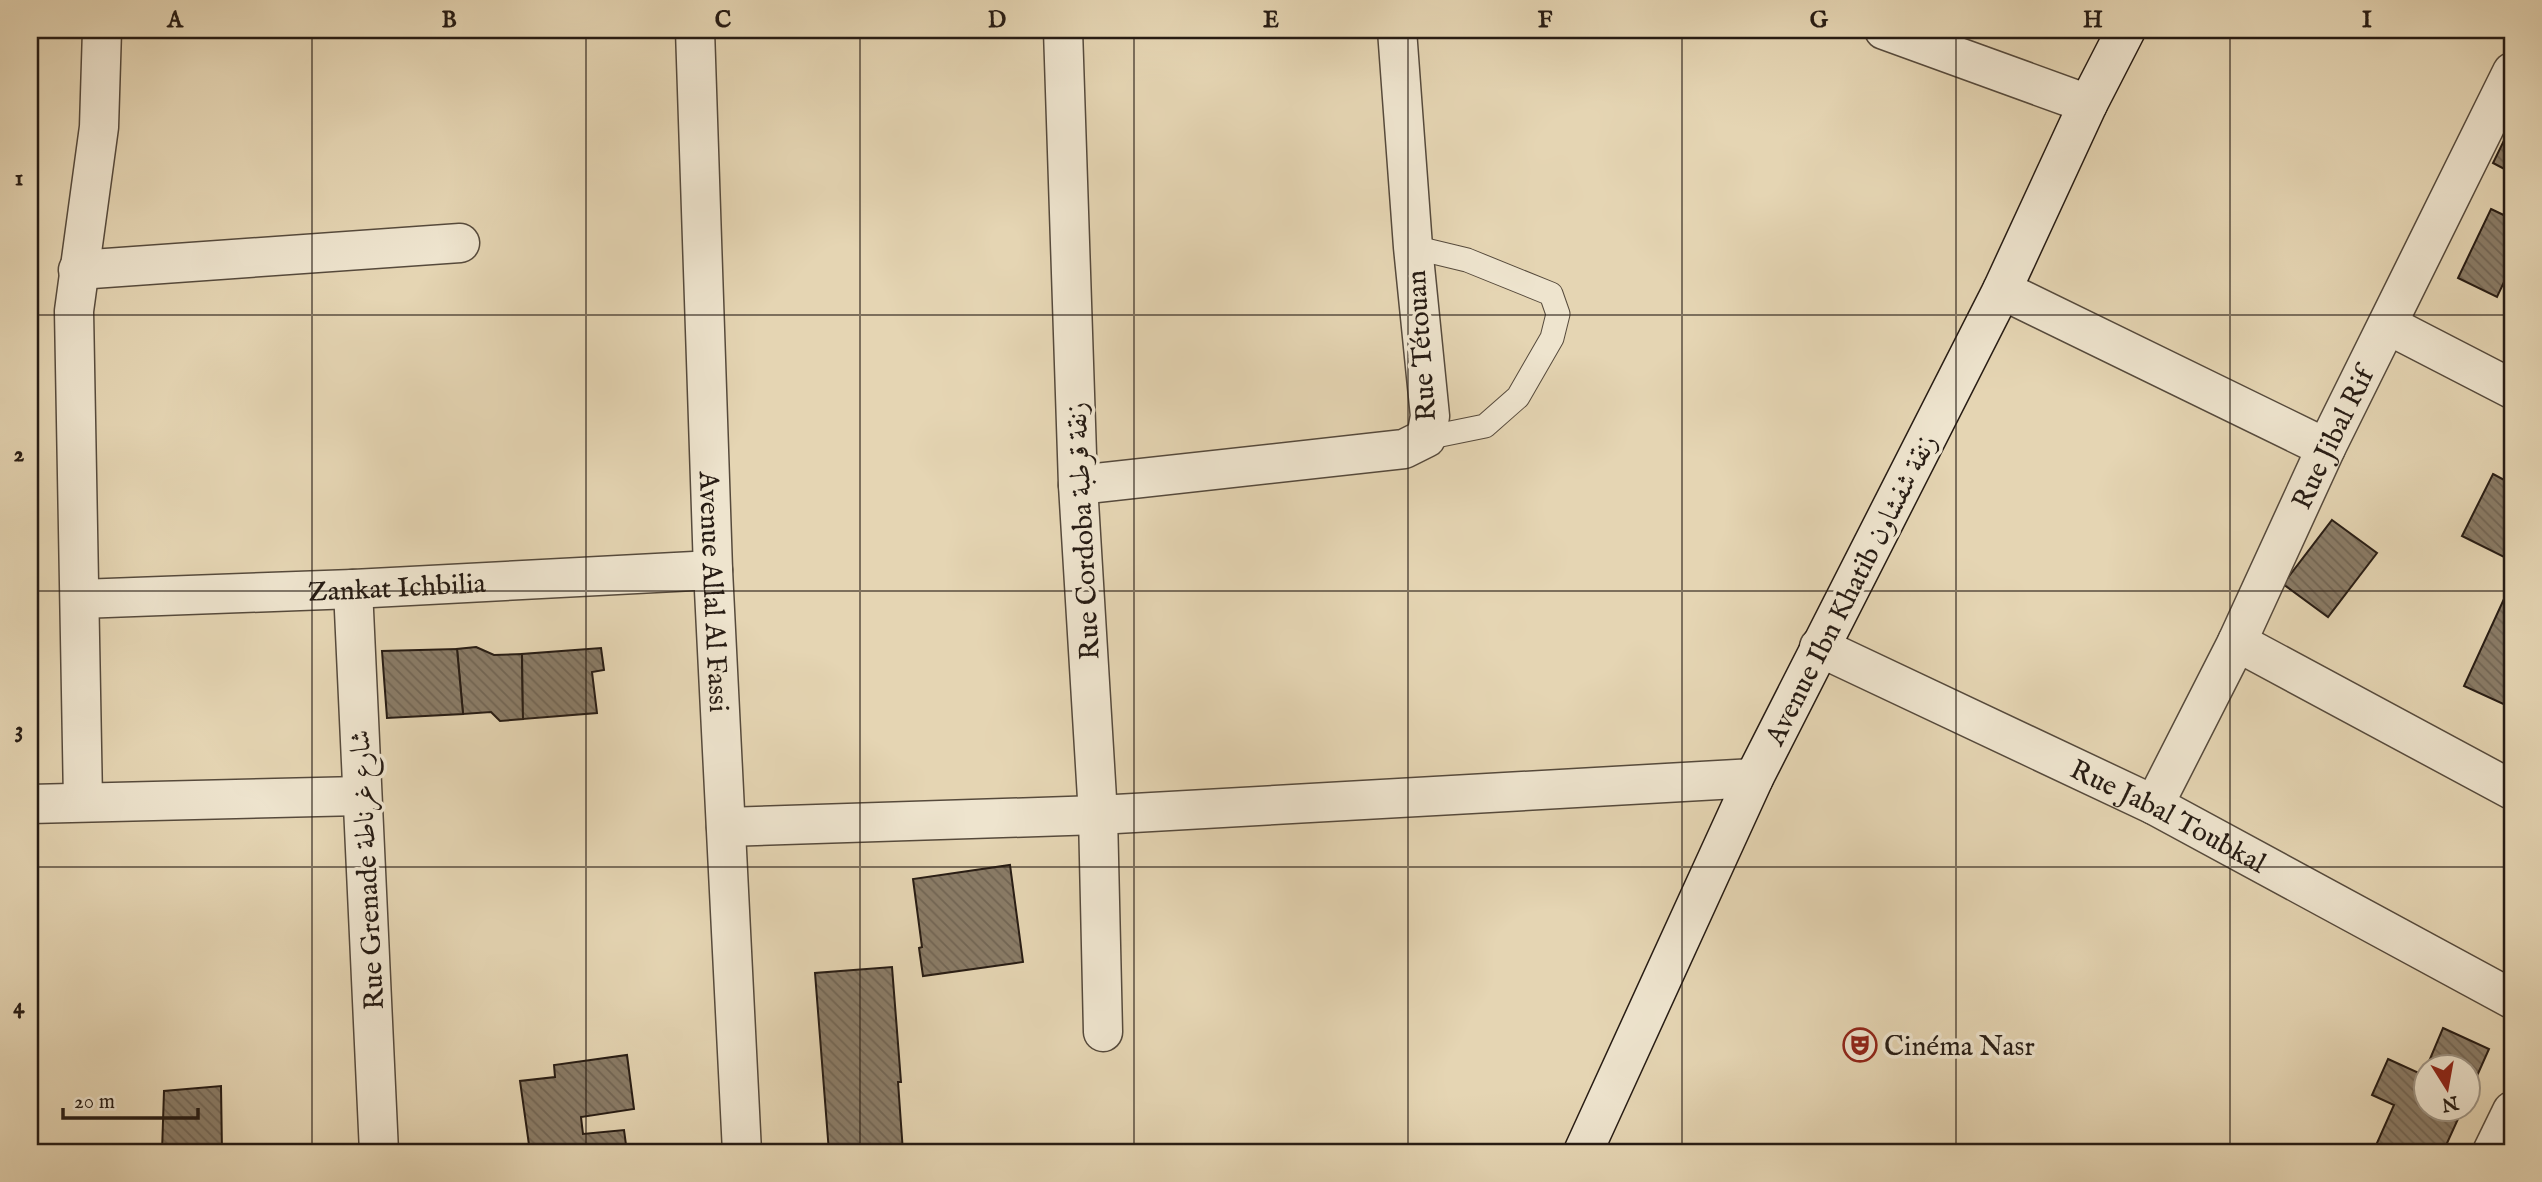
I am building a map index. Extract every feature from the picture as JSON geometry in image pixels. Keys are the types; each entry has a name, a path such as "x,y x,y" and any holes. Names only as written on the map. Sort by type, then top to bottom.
{"street":[{"path":"83,801 74,312 99,127 102,30"},
{"name":"Avenue Allal Al Fassi","path":"695,30 713,570 742,1152"},
{"name":"Rue Cordoba زنقة قرطبة","path":"1063,30 1078,485 1098,815 1103,1032"},
{"name":"Rue Tétouan","path":"1078,485 1405,449 1426,438 1430,416 1413,247 1396,30"},
{"path":"1884,30 2088,104"},
{"name":"Avenue Ibn Khatib زنقة شفشاون","path":"1583,1152 1754,778 2002,290 2088,104 2126,30"},
{"name":"Rue Jibal Rif","path":"2154,805 2237,642 2326,448 2512,72"},
{"path":"78,270 460,243"},
{"path":"2002,290 2326,448"},
{"path":"2388,325 2512,389"},
{"name":"Zankat Ichbilia","path":"80,599 353,589 713,570"},
{"name":"Rue Grenade شارع غرناطة","path":"353,589 360,796 379,1152"},
{"path":"2237,642 2512,790"},
{"name":"Rue Jabal Toubkal","path":"1819,647 2154,805 2512,999"},
{"path":"726,827 1098,815 1754,778"},
{"path":"30,804 360,796"},
{"path":"2492,1152 2512,1111"}],"lane":[{"path":"1413,247 1468,260 1550,294 1558,314 1552,338 1518,397 1485,426 1426,438"}],"building":[{"path":"2512,124 2512,173 2493,163"},
{"path":"2491,209 2512,219 2512,265 2497,297 2458,278"},
{"path":"2493,474 2512,484 2512,561 2462,536"},
{"path":"2332,520 2377,553 2328,617 2283,584"},
{"path":"2509,588 2512,589 2512,708 2464,686"},
{"path":"476,647 494,655 522,654 523,719 500,721 491,712 463,714 457,649"},
{"path":"601,648 604,670 592,672 597,713 523,719 522,654"},
{"path":"457,649 463,714 387,718 382,651"},
{"path":"1010,865 1023,962 923,976 913,879"},
{"path":"892,967 901,1082 898,1082 903,1152 829,1152 815,973"},
{"path":"2443,1028 2489,1049 2482,1065 2482,1052 2433,1052"},
{"path":"627,1055 634,1109 581,1117 583,1134 624,1130 627,1152 530,1152 520,1081 555,1077 554,1065"},
{"path":"2388,1059 2412,1070 2412,1122 2457,1122 2443,1152 2373,1152 2394,1105 2372,1095"},
{"path":"221,1086 222,1152 162,1152 164,1091"}],"place":[{"name":"Cinéma Nasr","path":"1860,1045"}]}
